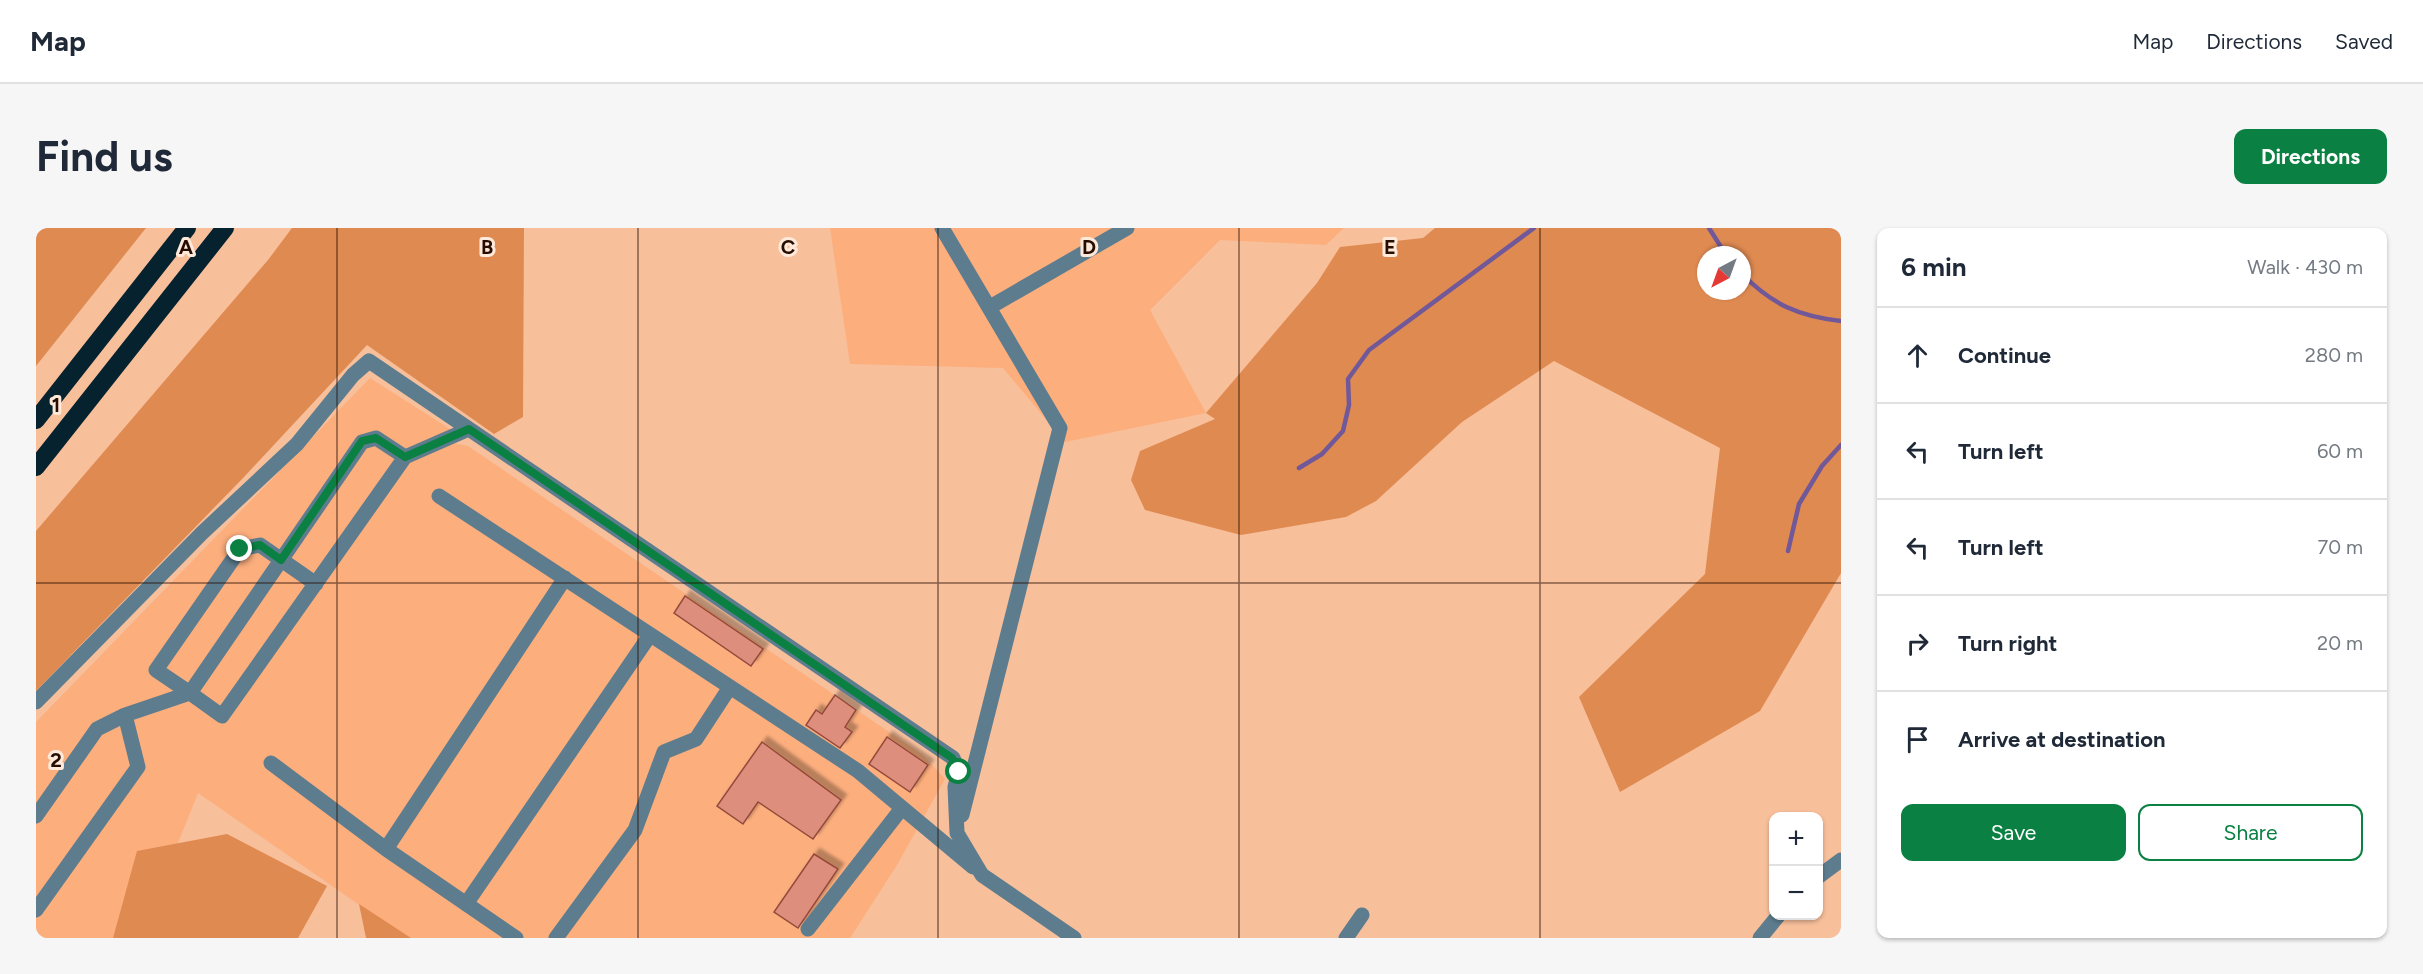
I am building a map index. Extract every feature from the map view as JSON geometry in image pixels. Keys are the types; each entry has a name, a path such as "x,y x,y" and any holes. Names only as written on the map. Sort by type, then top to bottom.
{"highway":[{"path":"36,420 187,228"},
{"path":"36,466 225,228"}],"street":[{"path":"942,228 1060,428 957,833"},
{"path":"990,307 1127,228"},
{"path":"36,702 202,533 297,444 353,375 369,361 952,758 959,772 955,788 957,833 982,875"},
{"path":"316,584 260,545 240,549 156,670 222,716 316,584 405,457 469,429"},
{"path":"36,816 97,729 125,715 190,693 362,441 376,438 405,457"},
{"path":"439,496 858,771 982,875 1074,938"},
{"path":"386,849 565,578"},
{"path":"466,904 650,635"},
{"path":"556,938 635,830 664,752 696,739 730,687"},
{"path":"36,910 138,767 125,715"},
{"path":"271,763 386,849 516,938"},
{"path":"808,929 902,808"},
{"path":"1823,873 1841,860"},
{"path":"1346,938 1362,915"},
{"path":"1760,938 1774,920"}],"shaded area":[{"path":"36,228 146,228 36,366"},
{"path":"292,228 524,228 523,417 494,434 367,345 244,477 36,691 36,531 268,260"},
{"path":"830,228 1344,228 1326,245 1220,240 1150,310 1206,413 1065,442 1003,368 850,364"},
{"path":"1435,228 1841,228 1841,573 1760,711 1620,792 1579,697 1705,574 1720,448 1554,361 1462,422 1376,501 1346,517 1241,535 1145,510 1131,480 1140,451 1215,419 1206,413 1317,283 1340,247 1423,238"},
{"path":"370,378 450,429 443,441 468,446 923,755 945,779 897,865 850,938 407,938 198,793 140,938 36,938 36,722"},
{"path":"227,834 327,886 298,938 113,938 137,851"},
{"path":"359,904 411,938 366,938"}],"building":[{"path":"685,596 763,649 751,666 674,613"},
{"path":"835,695 856,710 845,727 852,732 840,748 806,725 816,710 822,714"},
{"path":"887,737 928,765 910,792 869,764"},
{"path":"762,742 841,800 813,839 758,802 743,824 717,806"},
{"path":"814,854 838,869 798,928 774,912"}],"waterway":[{"path":"1299,468 1322,454 1343,431 1349,405 1348,379 1369,350 1534,228"},
{"path":"1709,228 1720,246"},
{"path":"1751,283 1764,294 1787,307 1812,316 1841,321"},
{"path":"1788,551 1799,504 1822,466 1841,445"}],"route":[{"path":"240,549 260,545 281,560 362,441 376,438 405,457 469,429 952,758 959,772"}]}
